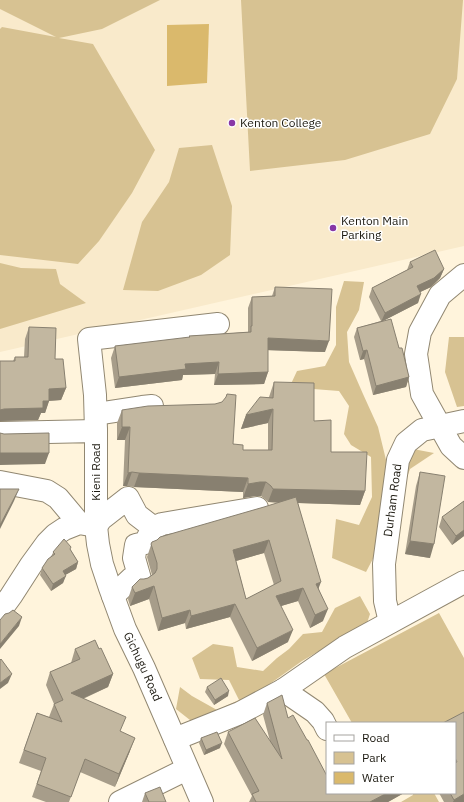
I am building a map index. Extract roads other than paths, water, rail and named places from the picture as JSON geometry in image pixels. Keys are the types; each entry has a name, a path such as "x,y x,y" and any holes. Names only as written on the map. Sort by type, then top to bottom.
{"street":[{"path":"464,275 440,295 420,332 416,354 422,394 451,446 464,458"},
{"path":"168,406 142,407 96,423 95,395 89,339 218,324"},
{"name":"Durham Road","path":"390,622 384,601 384,564 398,460 406,443 422,430 464,421"},
{"name":"Kieni Road","path":"0,433 96,423 87,525"},
{"path":"0,482 47,491 58,498 87,525"},
{"path":"0,611 47,543 64,529 87,525 101,519 128,498 137,515 154,528"},
{"path":"113,596 132,578 138,580 140,579 134,558 136,545 145,543 154,528 158,525 257,508"},
{"name":"Gichugu Road","path":"87,525 98,544 102,564 125,629 202,802"},
{"path":"0,592 31,565"},
{"path":"175,739 240,713 283,690 345,647 464,582"},
{"path":"283,690 315,712 326,727"},
{"path":"120,802 187,769"}],"water":[{"path":"209,24 207,83 167,86 167,25"}],"place":[{"name":"Kenton College","path":"232,123"},
{"name":"Kenton Main Parking","path":"333,228"}]}
